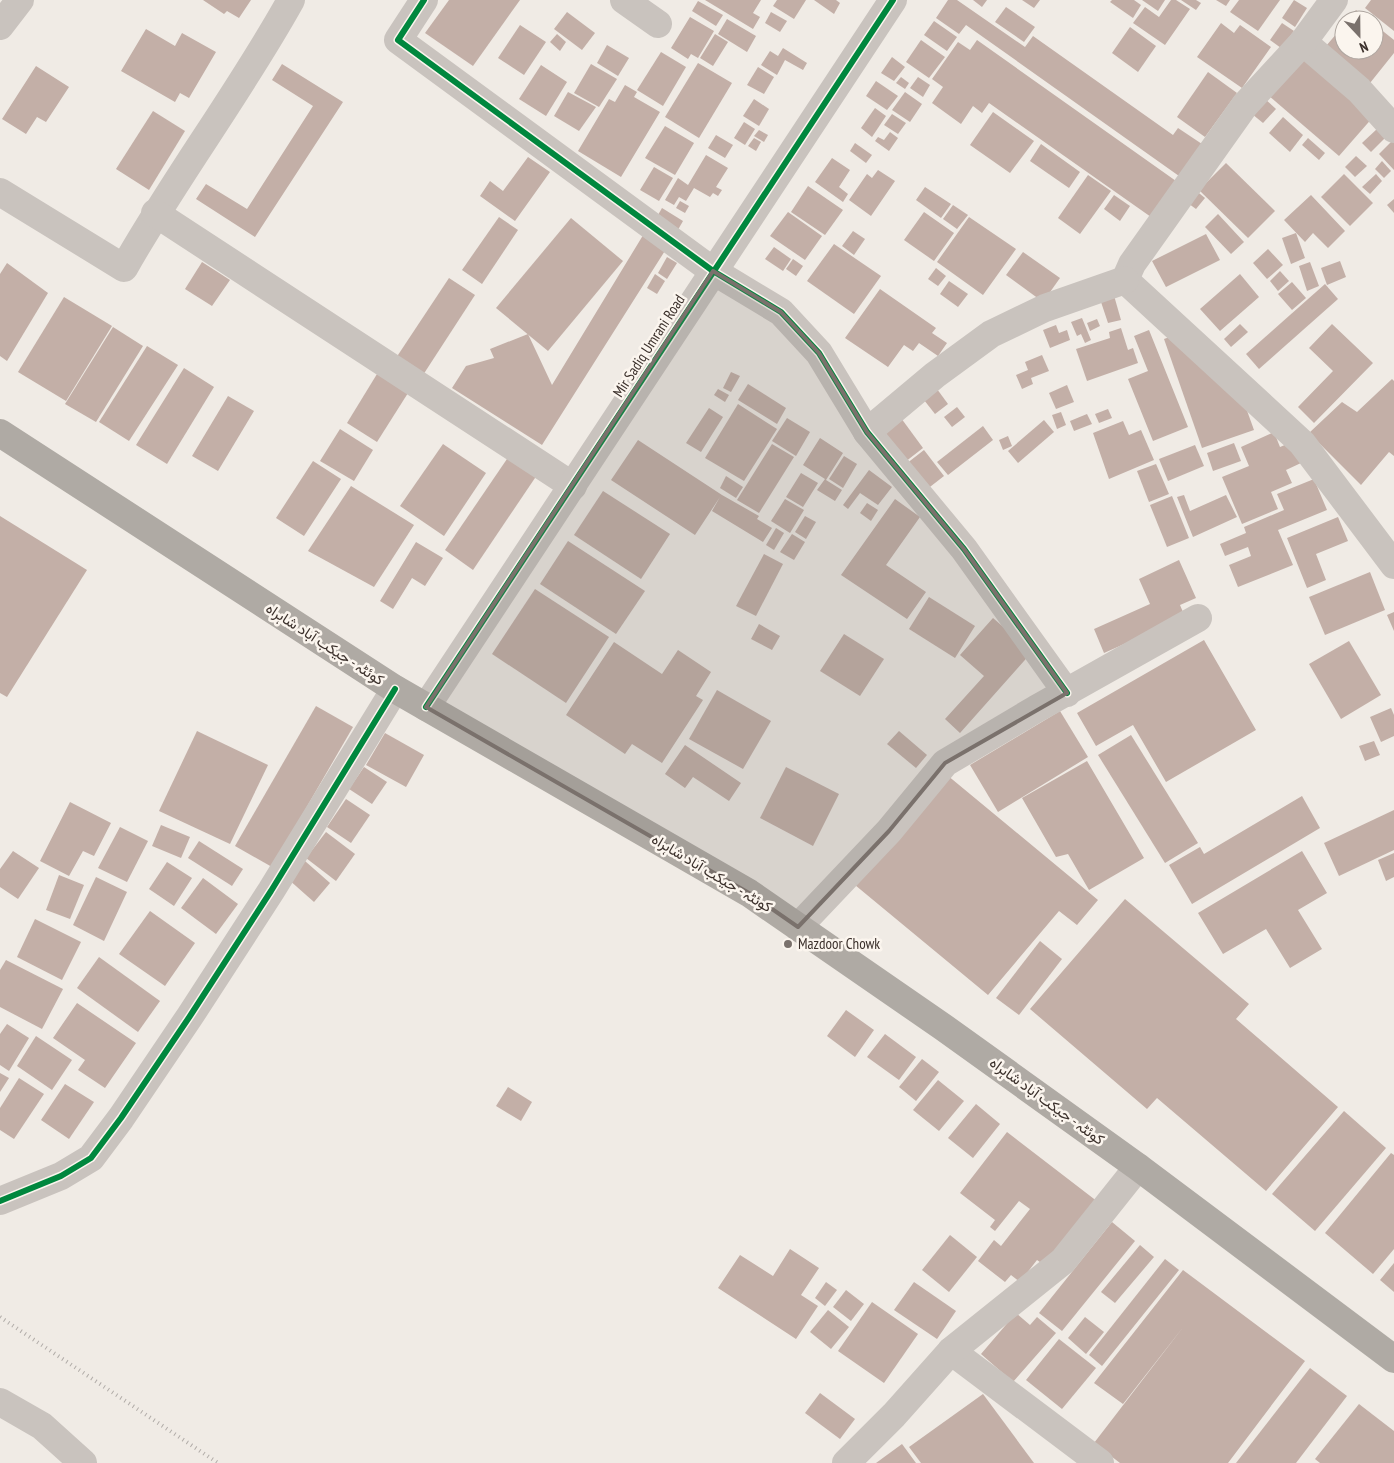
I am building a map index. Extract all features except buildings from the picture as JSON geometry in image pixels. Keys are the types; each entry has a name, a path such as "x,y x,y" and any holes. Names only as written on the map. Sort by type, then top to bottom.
{"highway":[{"name":"کوئٹہ - جیکب آباد شاہراہ","path":"0,433 426,708 749,893 943,1027 1138,1167 1394,1359"}],"street":[{"path":"0,26 20,0"},
{"path":"0,192 124,268 155,213 270,39 291,0"},
{"path":"424,0 398,40 713,271 781,312 818,353 867,432 964,549 1067,693"},
{"path":"624,0 658,24"},
{"name":"Mir Sadiq Umrani Road","path":"426,708 713,271 894,0"},
{"path":"867,432 935,375 991,334 1045,308 1125,280 1132,264 1245,104 1303,42 1334,0"},
{"path":"1303,42 1359,90 1394,129"},
{"path":"155,213 573,486"},
{"path":"1125,280 1302,443 1394,565"},
{"path":"798,927 890,831 946,763 1036,709 1198,618"},
{"path":"0,1201 61,1176 91,1158 121,1118 206,991 396,689"},
{"path":"846,1463 894,1415 951,1351 1063,1261 1138,1167"},
{"path":"951,1351 1100,1463"},
{"path":"0,1402 42,1426 83,1463"}],"highlighted area":[{"path":"713,271 781,312 819,353 867,432 964,549 1067,693 945,763 889,831 798,927 749,893 426,707"}],"railway":[{"path":"0,1317 218,1463"}],"cycle path":[{"path":"424,0 398,40 713,271 781,312 819,353 867,432 964,549 1067,693"},
{"path":"426,707 893,0"},
{"path":"0,1201 61,1176 91,1158 121,1118 190,1016 271,891 395,689"}],"place":[{"name":"Mazdoor Chowk","path":"788,944"}]}
